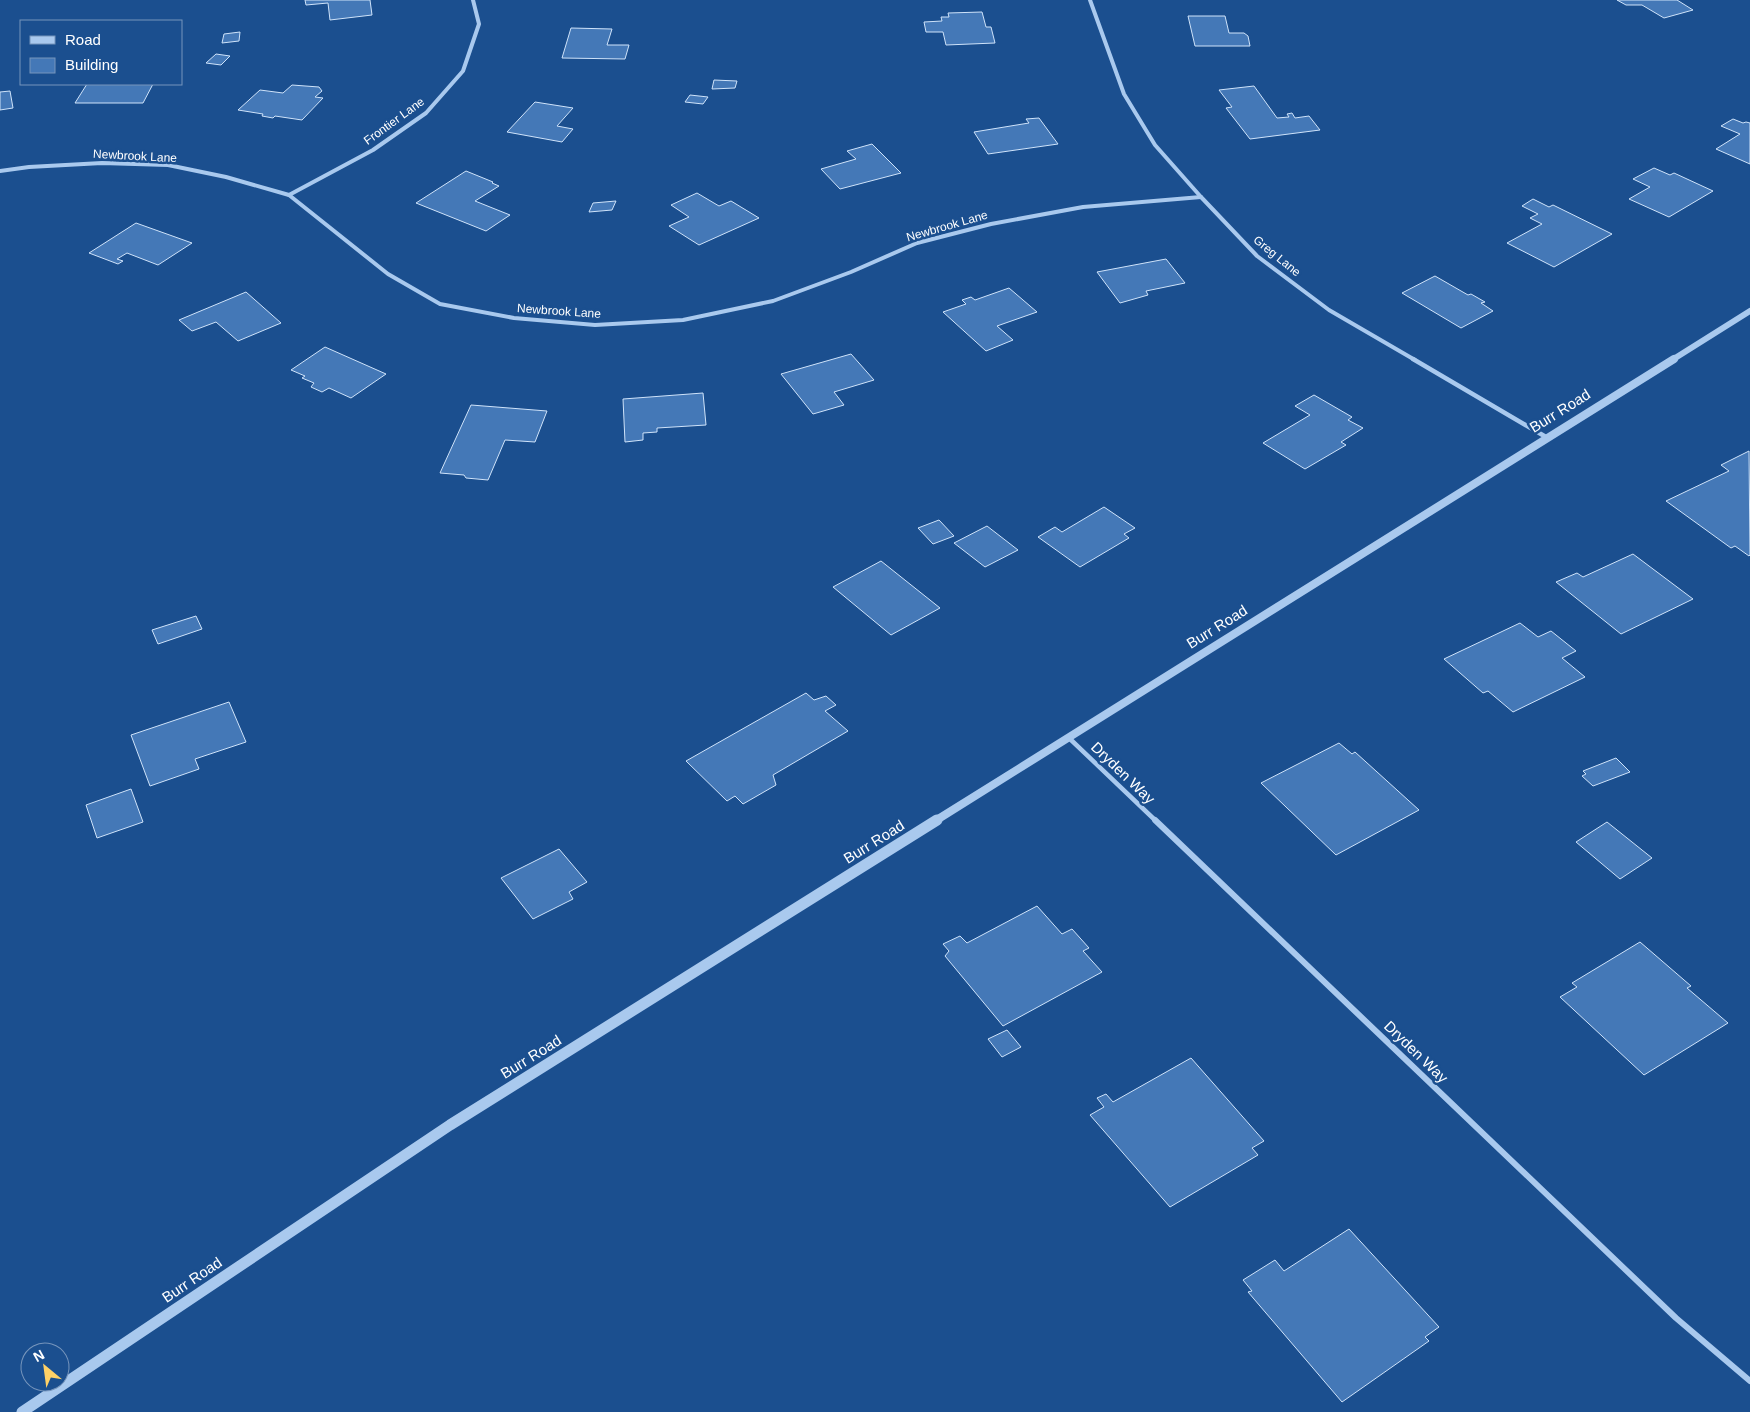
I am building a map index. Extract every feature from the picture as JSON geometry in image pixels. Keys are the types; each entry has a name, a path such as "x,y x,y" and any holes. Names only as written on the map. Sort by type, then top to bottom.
{"street":[{"name":"Frontier Lane","path":"289,195 373,150 426,113 462,71 479,24 473,0"},
{"name":"Greg Lane","path":"1090,0 1124,94 1155,145 1201,197 1258,256 1329,310 1546,437"},
{"name":"Newbrook Lane","path":"0,171 29,167 102,163 168,165 226,177 289,195 388,274 440,304 514,318 595,325 683,320 773,301 851,272 917,243 991,224 1083,206 1201,197"},
{"name":"Burr Road","path":"22,1412 450,1125 1750,311"},
{"name":"Dryden Way","path":"1069,738 1676,1318 1750,1381"}],"building":[{"path":"305,0 370,0 372,15 330,20 328,3 306,5"},
{"path":"1617,0 1677,0 1693,10 1664,18 1642,5 1626,5"},
{"path":"982,12 986,27 991,27 995,43 946,45 943,32 926,32 924,22 942,21 941,17 949,17 948,13"},
{"path":"1188,16 1225,16 1229,33 1244,33 1248,36 1250,46 1195,46"},
{"path":"571,28 612,29 607,45 629,45 625,59 562,58"},
{"path":"240,32 239,41 222,43 224,34"},
{"path":"216,54 230,56 221,65 206,63"},
{"path":"714,80 737,81 735,88 712,89"},
{"path":"86,85 152,85 143,103 75,103"},
{"path":"292,85 319,87 322,91 315,97 323,98 302,120 275,116 273,118 262,116 263,114 238,110 260,90 283,93"},
{"path":"1254,86 1277,118 1289,117 1287,114 1292,113 1295,118 1309,116 1320,130 1250,139 1226,108 1232,107 1219,90"},
{"path":"10,91 13,108 0,110 0,92"},
{"path":"690,95 708,97 703,104 685,102"},
{"path":"535,102 573,108 557,126 573,129 562,142 507,132"},
{"path":"1039,118 1058,144 988,154 974,132 1029,123 1026,119"},
{"path":"1733,119 1743,123 1750,123 1750,164 1716,149 1740,134 1721,126"},
{"path":"872,144 901,173 840,189 821,169 856,159 847,151"},
{"path":"1654,168 1670,175 1674,173 1713,191 1669,217 1629,199 1650,187 1633,179"},
{"path":"466,171 499,186 475,201 510,215 486,231 416,203"},
{"path":"697,193 719,206 731,201 759,218 699,245 669,226 689,217 671,205"},
{"path":"1533,199 1549,207 1553,205 1612,234 1554,267 1507,243 1542,224 1530,218 1538,214 1522,206"},
{"path":"616,201 612,210 589,212 593,203"},
{"path":"136,223 192,243 158,265 127,253 117,259 123,261 118,264 89,253"},
{"path":"1166,259 1185,283 1146,291 1148,295 1120,303 1097,272"},
{"path":"1435,276 1468,295 1471,294 1485,302 1481,303 1493,311 1461,328 1402,293"},
{"path":"1009,288 1037,312 997,326 1013,340 986,351 943,312 966,304 962,300 971,297 975,300"},
{"path":"246,292 281,323 238,341 216,322 192,331 179,320"},
{"path":"325,347 386,374 351,398 329,388 322,392 311,387 314,383 302,378 305,376 291,370"},
{"path":"851,354 874,380 834,392 844,405 813,414 781,374"},
{"path":"703,393 706,425 657,428 657,432 643,433 643,440 625,442 623,399"},
{"path":"1314,395 1352,417 1348,420 1363,428 1341,442 1346,445 1305,469 1263,443 1310,415 1295,406"},
{"path":"471,405 547,411 535,442 505,440 488,480 440,473"},
{"path":"1749,451 1749,556 1735,546 1731,548 1666,501 1729,471 1721,465"},
{"path":"1104,507 1135,528 1124,534 1129,538 1080,567 1038,537 1055,527 1062,532"},
{"path":"939,520 954,536 933,544 918,528"},
{"path":"987,526 1018,550 985,567 954,543"},
{"path":"1633,554 1693,599 1621,634 1556,582 1577,573 1583,577"},
{"path":"881,561 940,608 891,635 833,587"},
{"path":"196,616 202,629 158,644 152,630"},
{"path":"1520,623 1538,637 1551,631 1576,651 1562,658 1585,677 1513,712 1488,691 1483,693 1444,659"},
{"path":"806,693 814,700 826,696 836,705 825,711 848,731 773,775 776,785 743,804 735,796 727,801 686,761"},
{"path":"229,702 246,742 195,759 199,769 150,786 131,735"},
{"path":"1339,743 1352,754 1355,752 1419,810 1336,855 1261,783"},
{"path":"1616,758 1630,772 1593,786 1582,776 1586,774 1583,771"},
{"path":"131,789 143,822 97,838 86,805"},
{"path":"1607,822 1652,858 1620,879 1576,842"},
{"path":"559,849 587,882 569,892 573,899 533,919 501,878"},
{"path":"1037,906 1062,934 1072,929 1089,948 1083,951 1102,972 1003,1026 945,956 949,951 943,944 960,936 967,943"},
{"path":"1640,942 1691,986 1687,988 1728,1023 1644,1075 1560,997 1577,987 1572,983"},
{"path":"1007,1030 1021,1047 1002,1057 988,1039"},
{"path":"1191,1058 1264,1141 1252,1148 1258,1155 1170,1207 1090,1115 1104,1107 1097,1098 1106,1094 1113,1102"},
{"path":"1349,1229 1439,1327 1425,1337 1429,1341 1342,1402 1248,1292 1252,1291 1243,1280 1275,1260 1284,1271"}]}
